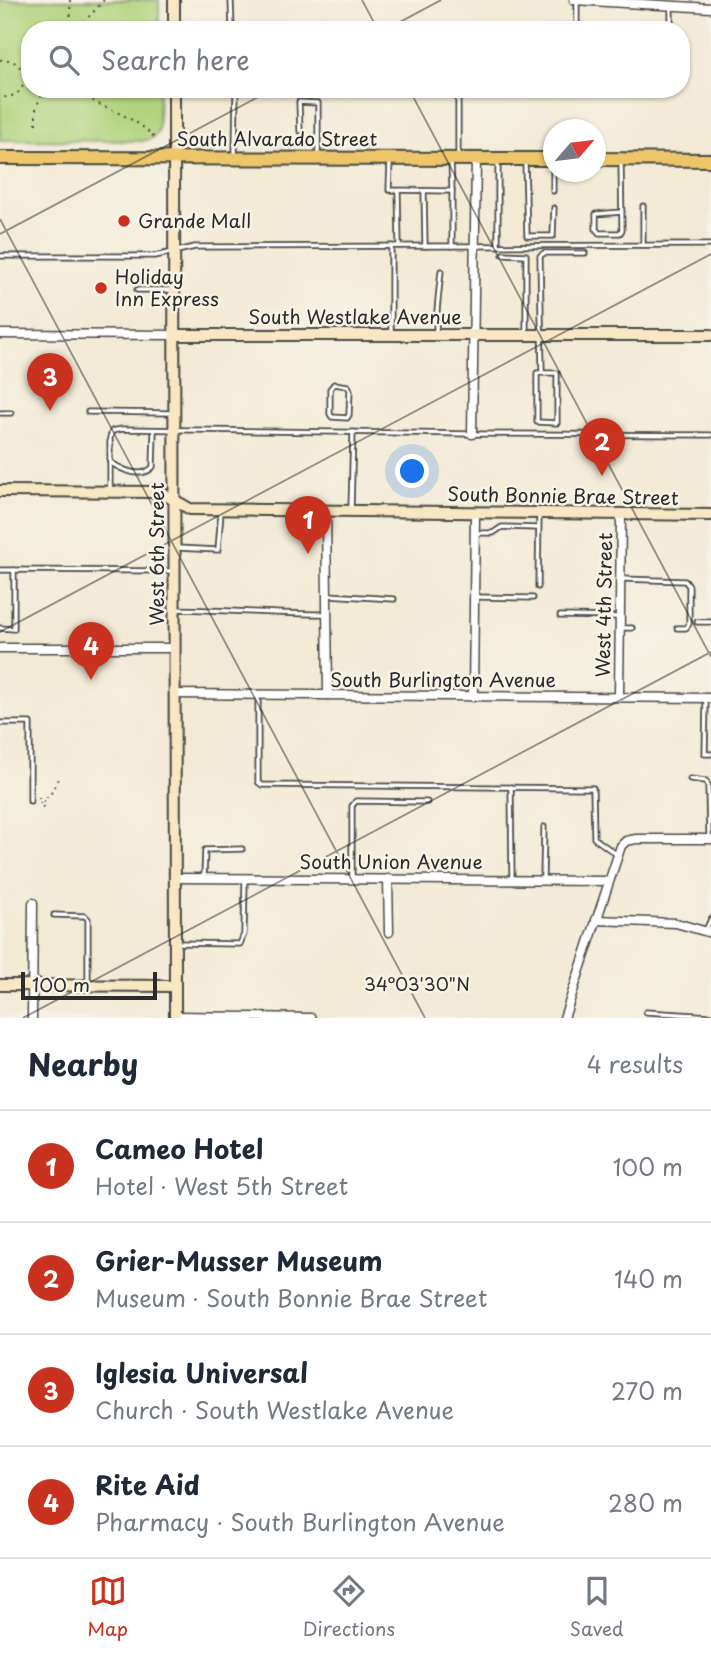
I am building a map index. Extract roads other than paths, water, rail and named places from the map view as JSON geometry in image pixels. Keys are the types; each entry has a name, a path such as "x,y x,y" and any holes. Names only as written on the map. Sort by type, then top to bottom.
{"main road":[{"name":"South Alvarado Street","path":"0,158 543,159"},
{"path":"606,159 711,160"}],"street":[{"path":"174,0 174,21"},
{"path":"576,0 711,8"},
{"name":"West 6th Street","path":"174,98 175,1017"},
{"path":"472,434 476,158"},
{"name":"South Westlake Avenue","path":"0,334 711,335"},
{"name":"South Bonnie Brae Street","path":"0,491 160,492 190,509 711,515"},
{"path":"326,510 328,695"},
{"path":"473,696 475,513"},
{"name":"West 4th Street","path":"619,697 621,514"},
{"path":"0,648 174,648"},
{"name":"South Burlington Avenue","path":"174,694 708,698"},
{"path":"564,1018 617,855 626,841 710,839"},
{"name":"South Union Avenue","path":"174,878 608,881"},
{"path":"388,879 389,932"},
{"path":"32,1018 33,903"},
{"path":"596,920 676,923 708,932"},
{"path":"0,985 174,986"},
{"path":"175,1017 311,1018"}],"lane":[{"path":"231,0 232,21"},
{"path":"576,0 576,21"},
{"path":"234,158 236,98"},
{"path":"453,246 452,191 458,98"},
{"path":"300,131 299,102 318,103 318,158"},
{"path":"390,158 389,191 452,191"},
{"path":"498,158 498,244"},
{"path":"525,159 527,236 553,236 554,208"},
{"path":"621,159 622,212 622,230 620,233 599,233 596,229 596,214 622,212"},
{"path":"554,182 554,191"},
{"path":"398,191 399,246"},
{"path":"424,191 425,246"},
{"path":"643,206 643,245"},
{"path":"0,256 155,256 195,247 711,245"},
{"path":"391,246 391,335"},
{"path":"542,373 540,256 544,253 585,253"},
{"path":"503,254 526,255 526,335"},
{"path":"436,335 436,304 441,271"},
{"path":"136,290 174,290"},
{"path":"537,373 542,373 557,373 557,422 537,422 537,373"},
{"path":"334,384 348,386 350,390 349,415 347,418 341,418 332,417 330,414 330,389 334,384"},
{"path":"88,412 174,413"},
{"path":"0,413 11,413"},
{"path":"341,418 341,431"},
{"path":"110,491 112,431 122,429 711,435"},
{"path":"110,462 130,472 149,471 153,467 154,430"},
{"path":"351,511 353,431"},
{"path":"174,547 218,550 221,510"},
{"path":"538,587 539,512"},
{"path":"502,527 503,513"},
{"path":"475,533 493,533 502,527 538,528"},
{"path":"0,570 174,570"},
{"path":"0,628 14,629 14,570"},
{"path":"620,579 685,581 689,586 689,624 686,628 677,628"},
{"path":"326,594 394,599"},
{"path":"474,597 533,598"},
{"path":"174,610 327,614"},
{"path":"560,616 620,617"},
{"path":"697,622 711,622"},
{"path":"620,628 632,628"},
{"path":"258,695 258,782 261,785 593,788 594,838 617,855"},
{"path":"708,698 705,710 705,754 711,754"},
{"path":"705,710 711,710"},
{"path":"0,723 30,723 30,800"},
{"path":"690,779 706,781 708,785 710,839"},
{"path":"511,787 512,880"},
{"path":"352,879 352,806 356,801 427,802"},
{"path":"543,880 544,827"},
{"path":"204,878 205,850 242,849"},
{"path":"174,943 236,944 243,941 246,878"},
{"path":"54,915 85,916 88,919 88,986"},
{"path":"708,932 711,919"},
{"path":"646,1013 711,1016"}],"place":[{"name":"Grande Mall","path":"124,221"},
{"name":"Holiday Inn Express","path":"101,288"},
{"name":"Iglesia Universal","path":"50,411"},
{"name":"Grier-Musser Museum","path":"602,476"},
{"name":"Cameo Hotel","path":"308,554"},
{"name":"Rite Aid","path":"91,680"}]}
